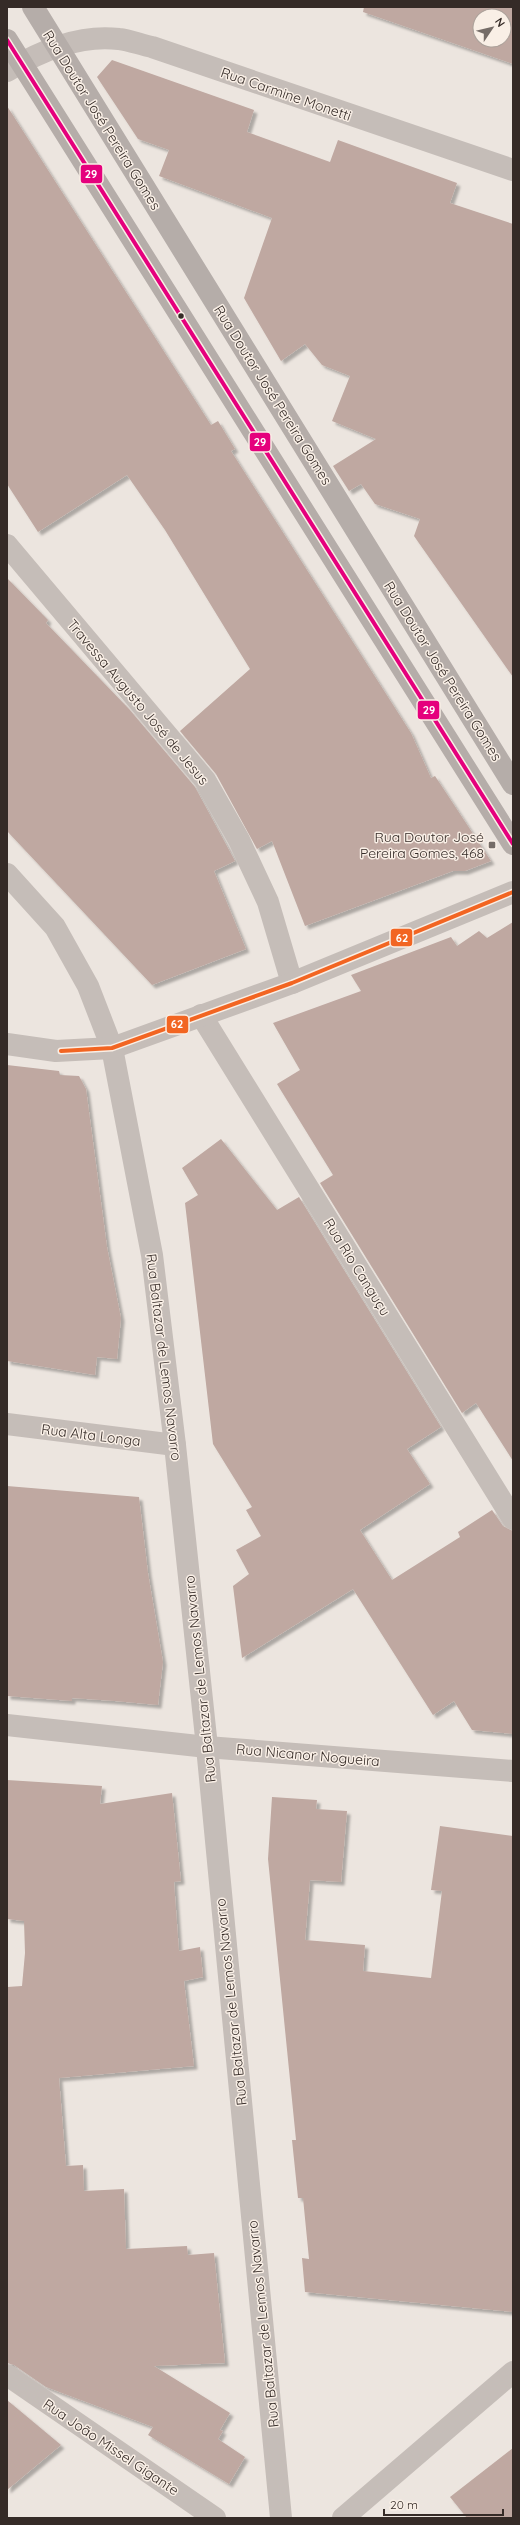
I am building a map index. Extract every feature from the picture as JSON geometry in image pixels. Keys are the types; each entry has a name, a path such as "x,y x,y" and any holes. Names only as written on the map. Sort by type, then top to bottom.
{"main road":[{"name":"Rua Doutor José Pereira Gomes","path":"33,7 506,762 513,784"},
{"path":"7,40 14,67 513,844"}],"street":[{"name":"Rua Carmine Monetti","path":"14,67 57,46 89,38 119,39 152,47 513,170"},
{"name":"Travessa Augusto José de Jesus","path":"7,545 205,780 239,840 268,902 292,983"},
{"name":"Rua Baltazar de Lemos Navarro","path":"7,874 55,927 88,986 112,1048 152,1255 175,1445 207,1747 282,2518"},
{"path":"7,1044 56,1051 112,1048 292,983 513,892"},
{"name":"Rua Rio Canguçu","path":"201,1015 513,1519"},
{"name":"Rua Alta Longa","path":"7,1424 175,1445"},
{"name":"Rua Nicanor Nogueira","path":"7,1725 207,1747 513,1771"},
{"path":"343,2518 513,2372"},
{"name":"Rua João Missel Gigante","path":"7,2375 215,2518"}],"building":[{"path":"364,7 513,7 513,64 363,12"},
{"path":"112,60 254,110 247,132 330,162 338,140 457,183 450,203 513,224 513,677 414,536 420,519 375,504 361,484 349,491 333,466 376,439 332,421 350,376 322,365 305,344 281,361 244,298 272,218 159,176 169,150 138,139 97,77"},
{"path":"7,106 211,425 218,421 235,449 231,451 411,733 431,778 435,776 491,861 465,871 453,871 305,926 272,841 257,849 216,774 180,731 250,669 165,530 127,475 38,532 7,484"},
{"path":"7,578 48,620 46,623 129,709 195,787 235,861 214,871 246,949 152,985 7,831"},
{"path":"513,922 513,1461 476,1403 462,1413 320,1183 333,1175 277,1084 300,1070 273,1023 361,991 351,975 451,937 457,946 479,931 487,938"},
{"path":"7,1065 59,1071 60,1075 79,1076 86,1089 107,1247 121,1318 117,1359 97,1357 95,1375 7,1361"},
{"path":"221,1139 277,1210 299,1197 441,1427 407,1449 430,1484 360,1530 392,1580 460,1537 458,1532 492,1510 503,1526 513,1531 513,1734 472,1730 454,1701 433,1715 353,1589 242,1658 233,1586 249,1574 236,1550 261,1536 246,1510 252,1507 213,1444 185,1203 198,1195 182,1168"},
{"path":"7,1486 139,1497 148,1573 163,1662 158,1705 72,1698 72,1701 7,1696"},
{"path":"7,1780 102,1786 100,1804 172,1793 181,1881 174,1882 179,1951 200,1947 203,1977 184,1981 194,2066 59,2078 66,2166 83,2165 84,2191 124,2189 126,2249 187,2246 188,2255 214,2253 225,2363 154,2366 230,2413 220,2430 223,2431 218,2439 245,2457 229,2484 148,2435 153,2427 46,2387 14,2365 7,2363 7,1987 22,1986 25,1953 24,1921 7,1919"},
{"path":"272,1797 317,1800 316,1809 347,1811 341,1882 310,1880 305,1940 365,1945 363,1971 431,1978 442,1891 431,1890 440,1826 513,1836 513,2312 305,2292 302,2258 309,2259 303,2198 298,2198 292,2140 296,2140 268,1859"},
{"path":"7,2400 61,2445 7,2490"},
{"path":"513,2448 513,2518 467,2518 450,2497"}],"transit line":[{"name":"29","path":"7,40 513,844"},
{"name":"62","path":"61,1051 112,1048 292,983 513,892"}],"place":[{"name":"Rua Doutor José Pereira Gomes, 468","path":"492,845"}]}
